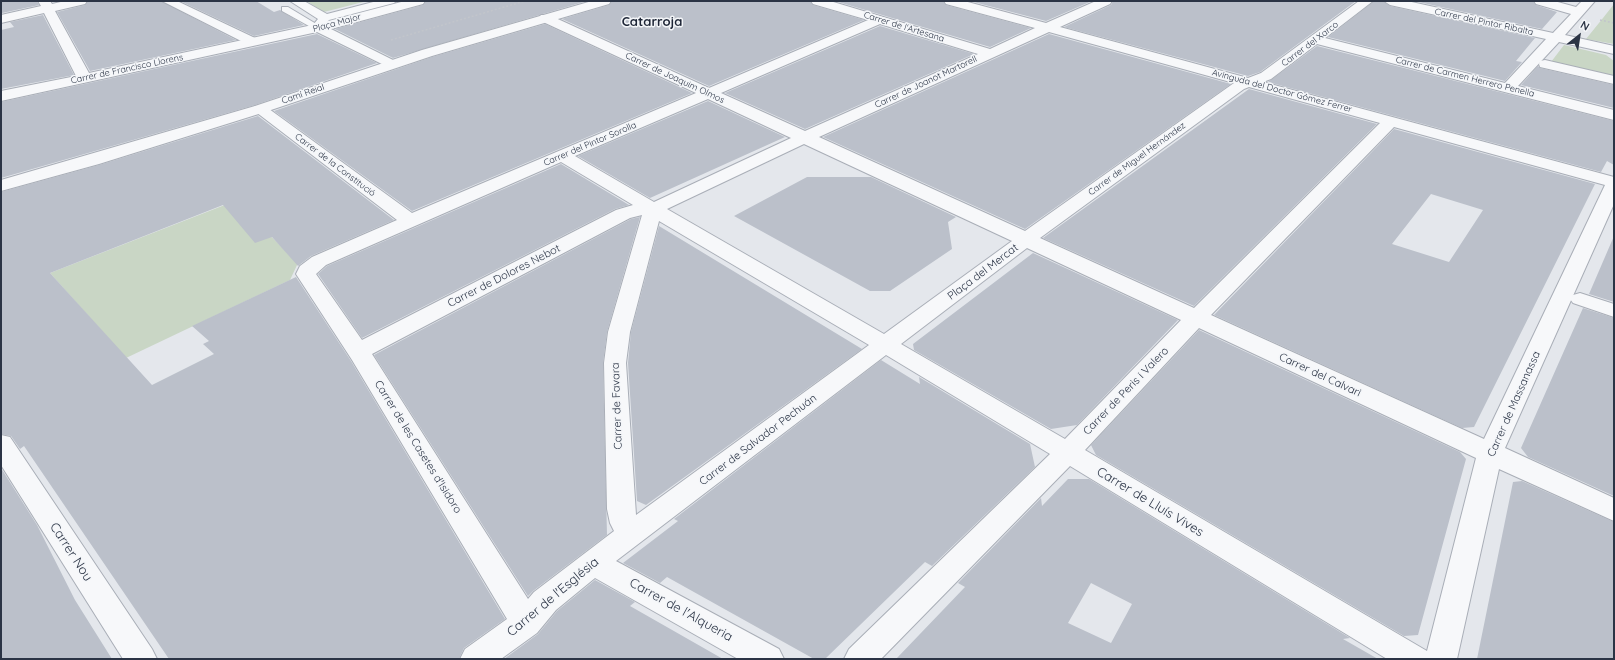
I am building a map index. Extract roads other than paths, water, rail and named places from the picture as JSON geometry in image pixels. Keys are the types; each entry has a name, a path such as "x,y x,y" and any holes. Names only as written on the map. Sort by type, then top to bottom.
{"street":[{"path":"1,19 46,5 81,1"},
{"path":"172,3 190,1"},
{"name":"Plaça Major","path":"296,1 321,23"},
{"name":"Plaça Major","path":"321,23 390,1"},
{"name":"Plaça Major","path":"252,41 321,23 419,1"},
{"name":"Camí Reial","path":"1,186 93,160 260,109 390,64 605,1"},
{"name":"Carrer de l'Artesana","path":"817,1 990,53"},
{"name":"Avinguda del Doctor Gómez Ferrer","path":"950,1 1614,183"},
{"name":"Carrer de Joanot Martorell","path":"804,138 1106,1"},
{"name":"Carrer del Xarco","path":"1251,83 1266,76 1367,1"},
{"name":"Carrer del Pintor Ribalta","path":"1390,1 1556,37"},
{"path":"1540,1 1579,12"},
{"path":"1509,88 1589,1"},
{"path":"172,3 252,41"},
{"path":"987,11 1006,3"},
{"path":"1459,4 1556,37 1614,50"},
{"path":"46,5 84,78"},
{"name":"Carrer de Joaquim Olmos","path":"545,18 804,138"},
{"name":"Carrer del Pintor Sorolla","path":"306,274 311,265 319,261 879,20"},
{"path":"321,23 390,64"},
{"name":"Carrer de Carmen Herrero Penella","path":"1316,40 1614,115"},
{"name":"Carrer de Francisco Llorens","path":"1,96 252,41"},
{"path":"1545,64 1614,80"},
{"name":"Carrer de Miguel Hernández","path":"1025,240 1239,86 1251,83"},
{"name":"Carrer de la Constitució","path":"260,109 410,221"},
{"name":"Carrer de Peris i Valero","path":"860,659 1067,453 1196,318 1390,121"},
{"path":"653,209 804,138"},
{"name":"Plaça del Mercat","path":"804,138 1025,240 886,345"},
{"path":"562,156 886,345"},
{"name":"Carrer de Massanassa","path":"1441,659 1490,453 1614,183"},
{"name":"Carrer de Dolores Nebot","path":"358,352 623,214 636,210 653,209"},
{"name":"Carrer de Favara","path":"631,535 624,522 622,509 615,363 619,332 653,209"},
{"name":"Carrer del Calvari","path":"1025,240 1614,510"},
{"name":"Carrer de les Casetes d'Isidoro","path":"306,274 358,352 526,623"},
{"path":"1580,299 1614,311"},
{"name":"Carrer de Lluís Vives","path":"886,345 1415,659"},
{"name":"Carrer de Salvador Pechuán","path":"631,535 886,345"},
{"name":"Carrer Nou","path":"1,444 141,659"},
{"name":"Carrer de l'Església","path":"476,659 526,623 545,601 631,535"},
{"name":"Carrer de l'Alqueria","path":"594,562 768,659"}],"lane":[{"path":"285,9 321,23"}],"district":[{"name":"Catarroja","path":"652,22"}]}
